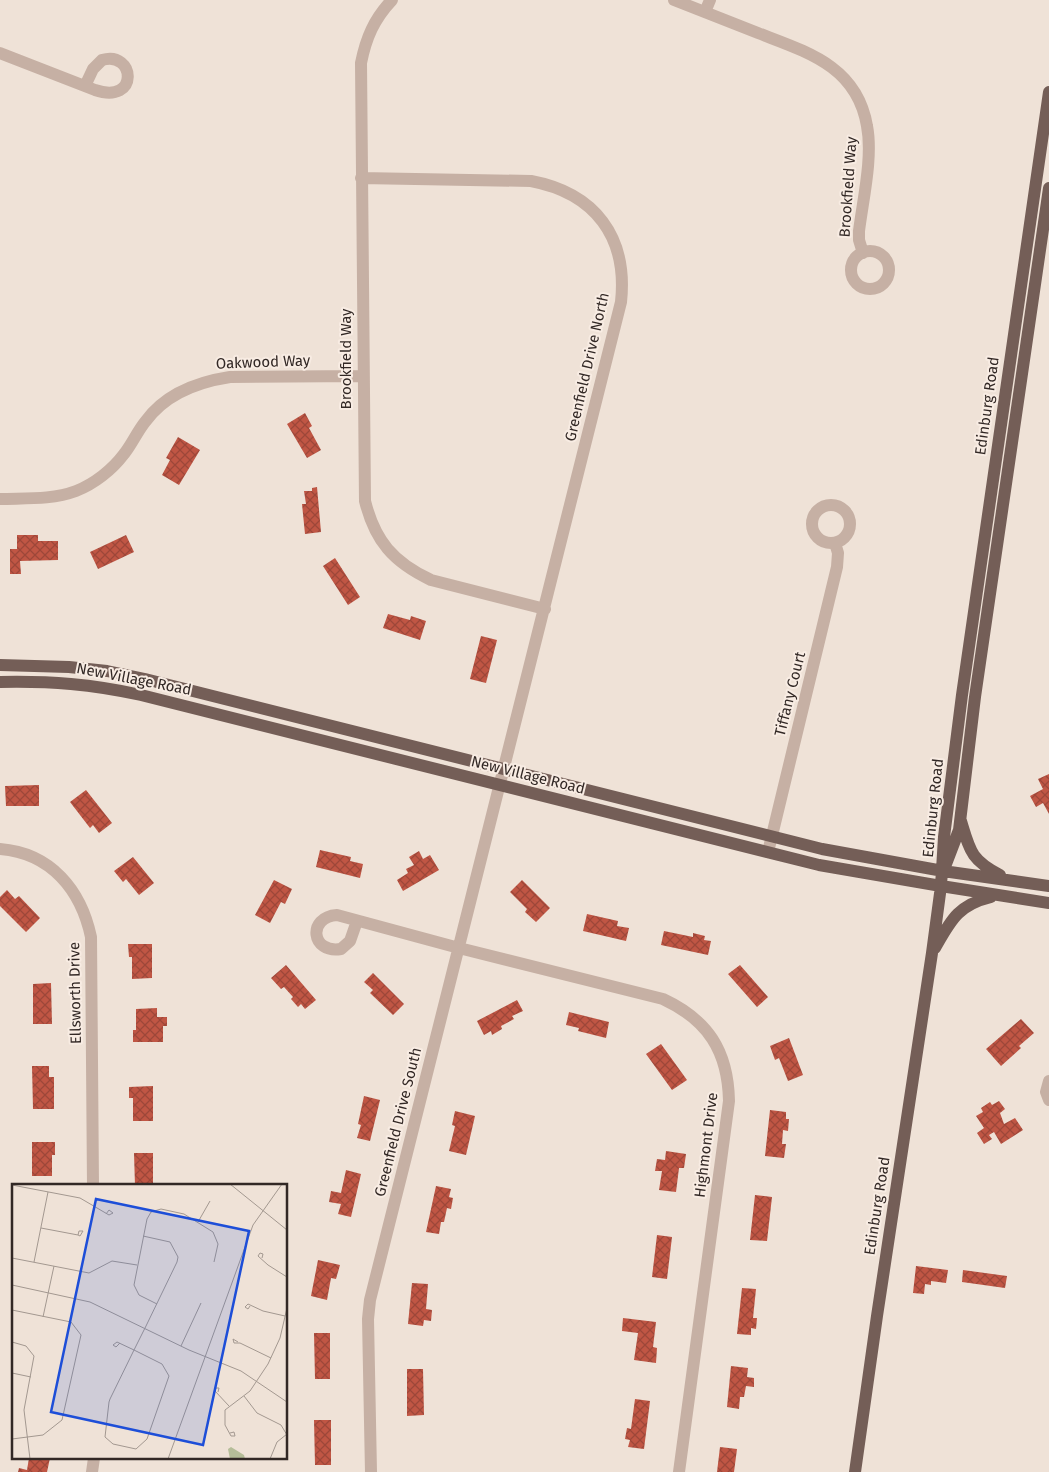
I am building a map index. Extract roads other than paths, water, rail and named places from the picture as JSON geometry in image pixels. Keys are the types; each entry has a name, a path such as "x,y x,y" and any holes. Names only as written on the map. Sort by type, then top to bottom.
{"main road":[{"name":"Edinburg Road","path":"856,1472 880,1296 932,952 943,871 944,837 962,695 1049,92"},
{"name":"Edinburg Road","path":"943,871 952,852 961,819 975,697 1049,188"},
{"name":"New Village Road","path":"0,665 69,666 135,677 822,849 943,871 1049,886"},
{"name":"New Village Road","path":"0,682 68,683 105,687 819,865 1049,903"},
{"path":"961,819 969,847 978,862 986,869 1011,881"},
{"path":"932,952 960,910 976,901 1006,896"}],"street":[{"name":"Brookfield Way","path":"392,0 380,13 370,30 364,46 361,63 364,500 369,518 377,534 387,549 407,567 431,580 544,609"},
{"name":"Brookfield Way","path":"674,0 708,6 816,56 843,76 854,92 867,124 869,142 859,231 859,240 863,253"},
{"path":"0,53 85,86"},
{"name":"Greenfield Drive North","path":"361,178 531,181 548,184 563,190 590,207 602,220 612,235 622,269 621,302 500,785"},
{"name":"Oakwood Way","path":"0,499 58,497 77,491 94,482 110,470 124,455 145,422 157,408 172,396 192,386 210,380 230,377 362,376"},
{"name":"Tiffany Court","path":"768,852 837,567 838,553 835,543"},
{"name":"Greenfield Drive South","path":"371,1472 368,1319 370,1300 500,785"},
{"name":"Ellsworth Drive","path":"0,849 27,855 57,872 75,894 87,918 91,937 93,1184"},
{"name":"Highmont Drive","path":"357,921 663,999 680,1007 697,1020 708,1032 722,1055 729,1083 730,1101 679,1472"},
{"path":"1049,1081 1046,1092 1049,1100"}]}
